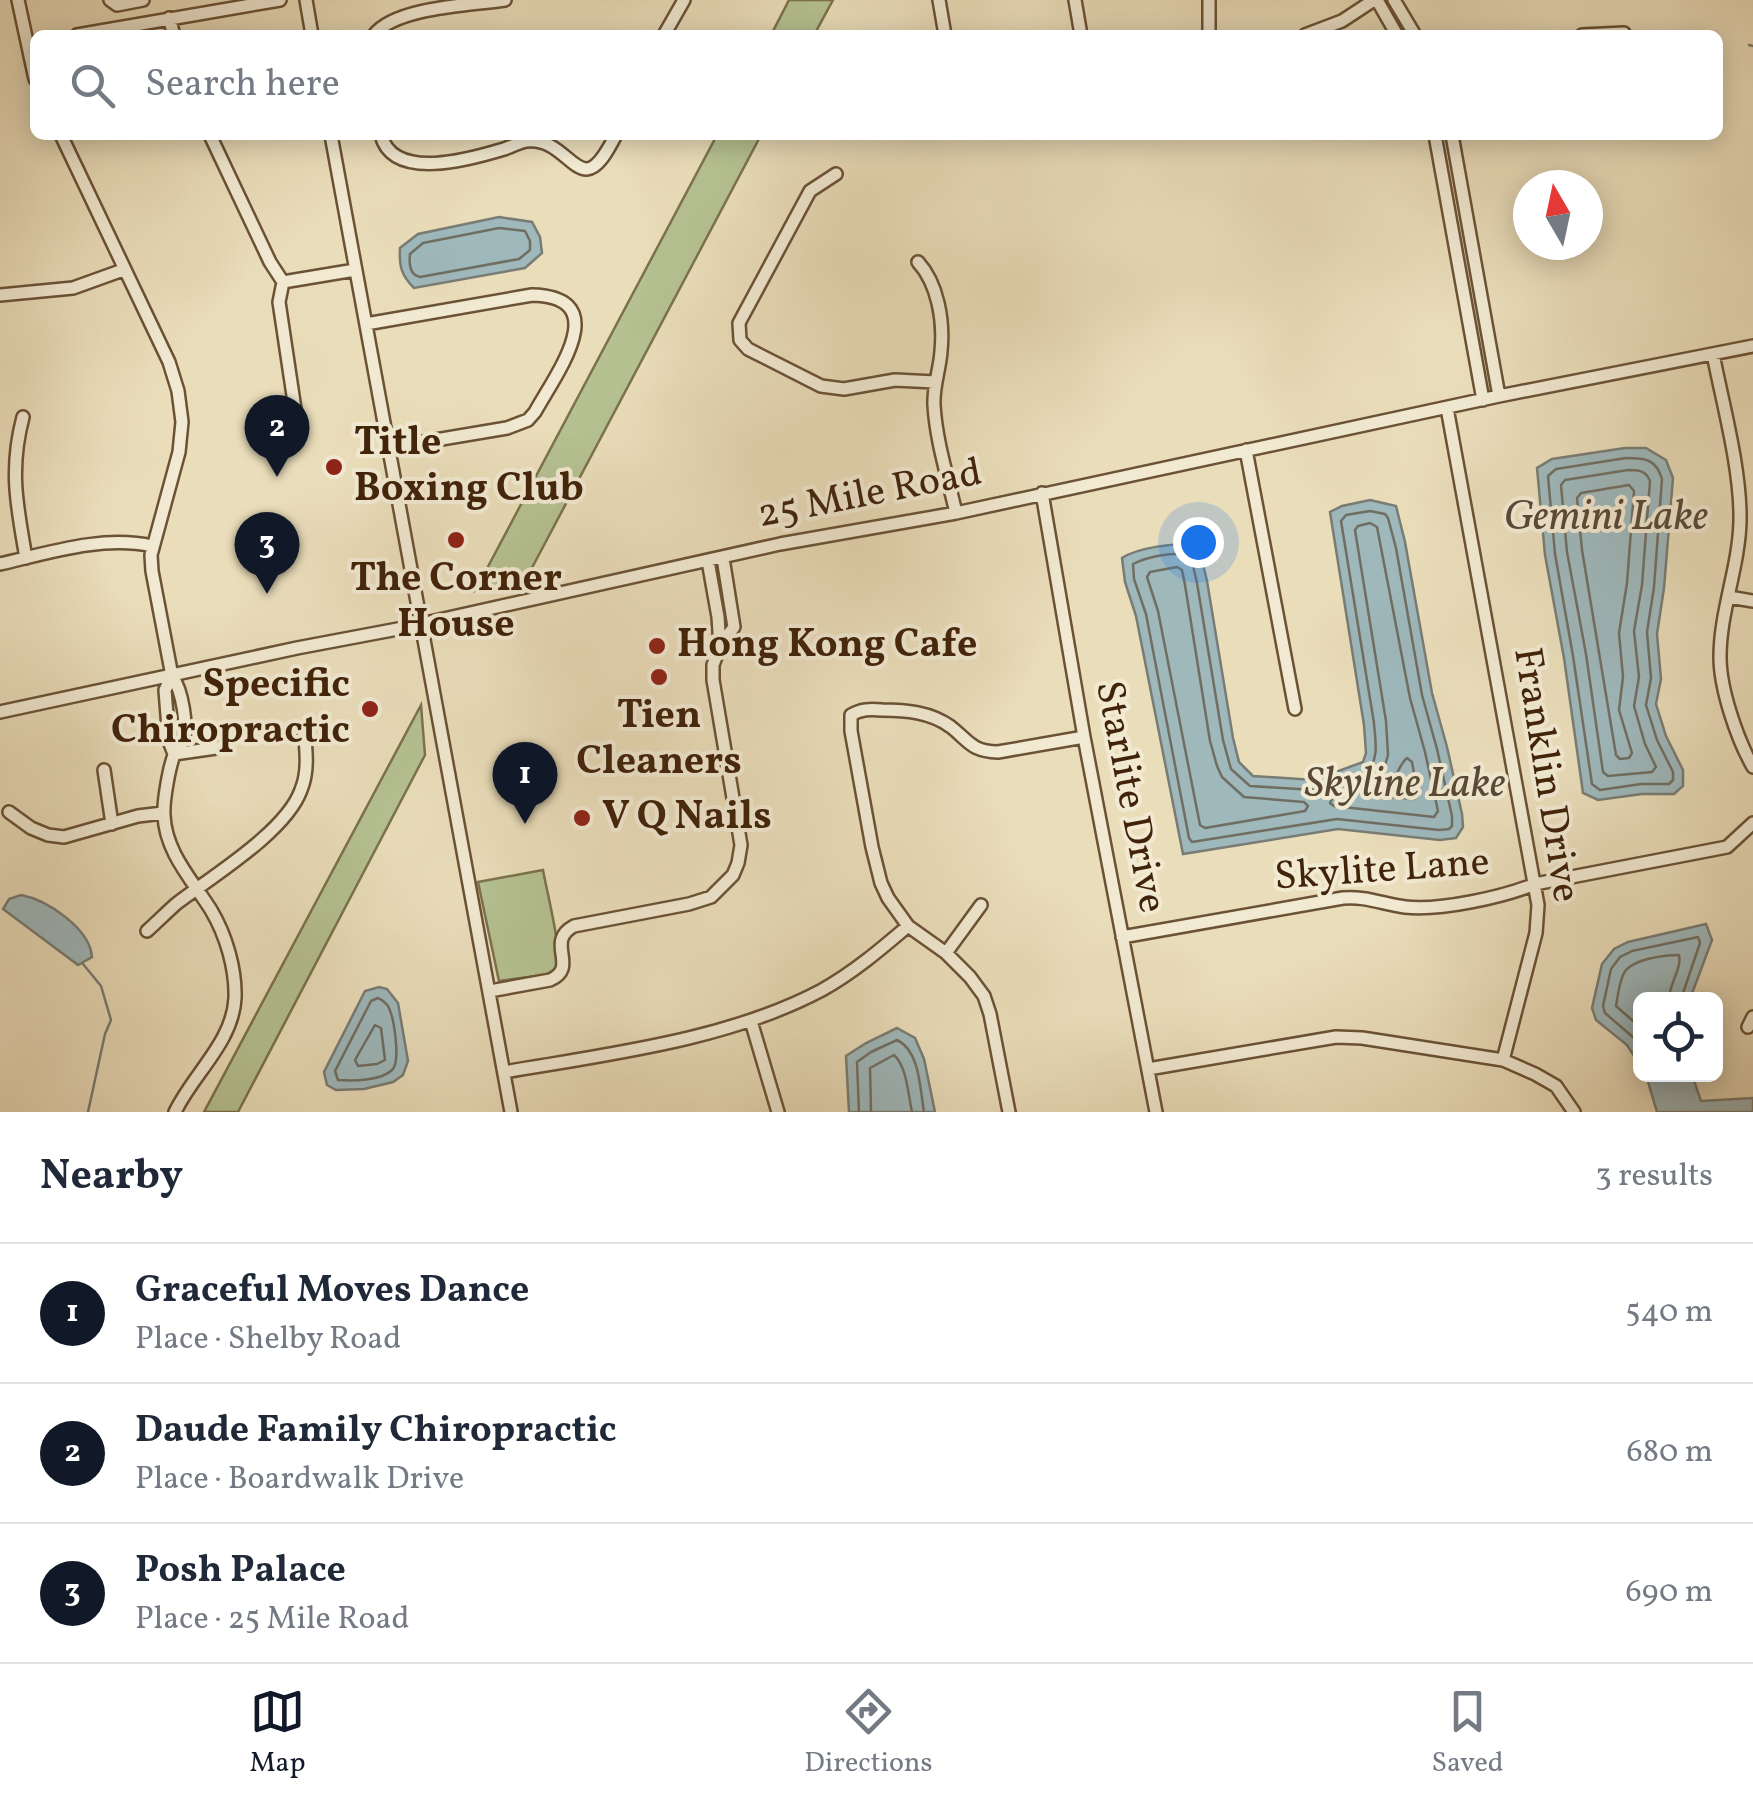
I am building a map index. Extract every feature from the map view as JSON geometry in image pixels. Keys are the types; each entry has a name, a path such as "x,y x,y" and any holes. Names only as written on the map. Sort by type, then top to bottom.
{"street":[{"path":"18,0 30,44"},
{"path":"110,0 117,5 143,0"},
{"path":"103,30 280,0"},
{"path":"306,0 311,30"},
{"path":"377,30 392,20 422,12 506,0"},
{"path":"667,30 684,0"},
{"path":"939,0 945,30"},
{"path":"1075,0 1080,30"},
{"path":"1209,0 1209,30"},
{"path":"1317,30 1376,0 1393,30"},
{"path":"1394,0 1413,30"},
{"path":"169,18 173,30"},
{"path":"62,140 169,362 181,406 179,452 152,546 152,571 183,713 184,741 174,754 163,813 172,848 214,915 224,940 235,996 224,1035 175,1112"},
{"path":"212,140 283,282 279,302 298,429"},
{"path":"332,140 511,1112"},
{"path":"382,140 387,150 410,163 468,158 526,141 542,142 587,169 596,166 613,140"},
{"path":"1436,140 1483,400"},
{"path":"1453,140 1499,396"},
{"path":"836,174 810,191 739,323 740,340 748,349 806,380 833,389 895,380 935,382"},
{"path":"1455,239 1469,235"},
{"path":"918,262 931,278 940,320 936,423 956,513"},
{"path":"0,295 73,288 123,270"},
{"path":"283,282 355,270"},
{"path":"366,324 532,295 567,304 576,316 573,339 528,420 497,430 388,448"},
{"name":"25 Mile Road","path":"0,712 780,544 956,513 1499,396 1753,346"},
{"path":"1714,354 1739,490 1738,547 1720,659 1728,702 1753,767"},
{"path":"1478,365 1493,363"},
{"name":"Franklin Drive","path":"1447,408 1538,905 1536,932 1503,1060"},
{"path":"23,418 14,468 26,558"},
{"path":"1246,450 1295,710"},
{"name":"Starlite Drive","path":"1042,493 1156,1112"},
{"path":"0,564 96,544 126,542 152,546"},
{"path":"490,991 558,977 564,967 560,940 574,926 699,902 718,892 733,876 741,840 712,680 720,646 734,628 723,558"},
{"path":"708,561 720,646"},
{"path":"1730,597 1753,601"},
{"path":"1009,1112 984,996 946,953 908,926 888,898 876,864 851,715 866,709 920,713 951,728 967,744 987,751 1084,737"},
{"path":"148,931 238,859 295,804 304,780 304,729"},
{"path":"174,754 223,747"},
{"path":"104,770 112,824"},
{"path":"9,812 31,828 64,838 138,816 163,813"},
{"name":"Skylite Lane","path":"1122,937 1343,898 1425,907 1514,893 1536,884 1727,847 1752,827"},
{"path":"946,953 981,905"},
{"path":"504,1072 700,1036 752,1021 820,991 908,926"},
{"path":"752,1021 778,1112"},
{"path":"1148,1069 1336,1037 1362,1038 1503,1060 1556,1086 1574,1112"}],"green space":[{"path":"789,0 833,0 817,30 774,30"},
{"path":"714,140 758,140 525,581 475,591"},
{"path":"421,705 425,755 238,1112 204,1112"},
{"path":"543,870 556,936 557,968 552,974 499,981 478,882"}],"water":[{"path":"499,217 532,222 540,237 542,253 525,268 414,288 406,279 400,248 418,234"},
{"name":"Gemini Lake","path":"1646,448 1666,460 1673,478 1657,634 1661,679 1656,704 1683,770 1683,786 1674,794 1598,800 1583,793 1545,555 1537,468 1552,459"},
{"name":"Skyline Lake","path":"1370,500 1396,506 1463,827 1456,838 1440,840 1338,829 1183,854 1122,558 1157,547 1195,545 1207,581 1239,762 1253,776 1314,780 1363,762 1366,753 1330,512"},
{"path":"21,895 66,917 84,936 92,957 78,965 3,909 9,899"},
{"path":"1706,924 1712,940 1693,992 1633,992 1633,1054 1596,1020 1592,1008 1602,964 1614,949 1628,942"},
{"path":"387,989 398,1003 408,1061 403,1075 393,1082 364,1089 336,1090 327,1085 324,1072 365,991"},
{"path":"897,1028 915,1038 924,1059 935,1112 849,1112 846,1056"},
{"path":"1648,1082 1694,1082 1701,1101 1753,1098 1753,1112 1657,1112"}],"waterway":[{"path":"1749,45 1753,46"},
{"path":"83,964 101,986 111,1020 88,1112"}],"place":[{"name":"Title Boxing Club","path":"334,467"},
{"name":"Daude Family Chiropractic","path":"277,477"},
{"name":"The Corner House","path":"456,540"},
{"name":"Posh Palace","path":"267,594"},
{"name":"Hong Kong Cafe","path":"657,646"},
{"name":"Tien Cleaners","path":"659,677"},
{"name":"Specific Chiropractic","path":"370,709"},
{"name":"V Q Nails","path":"582,818"},
{"name":"Graceful Moves Dance","path":"525,824"}]}
